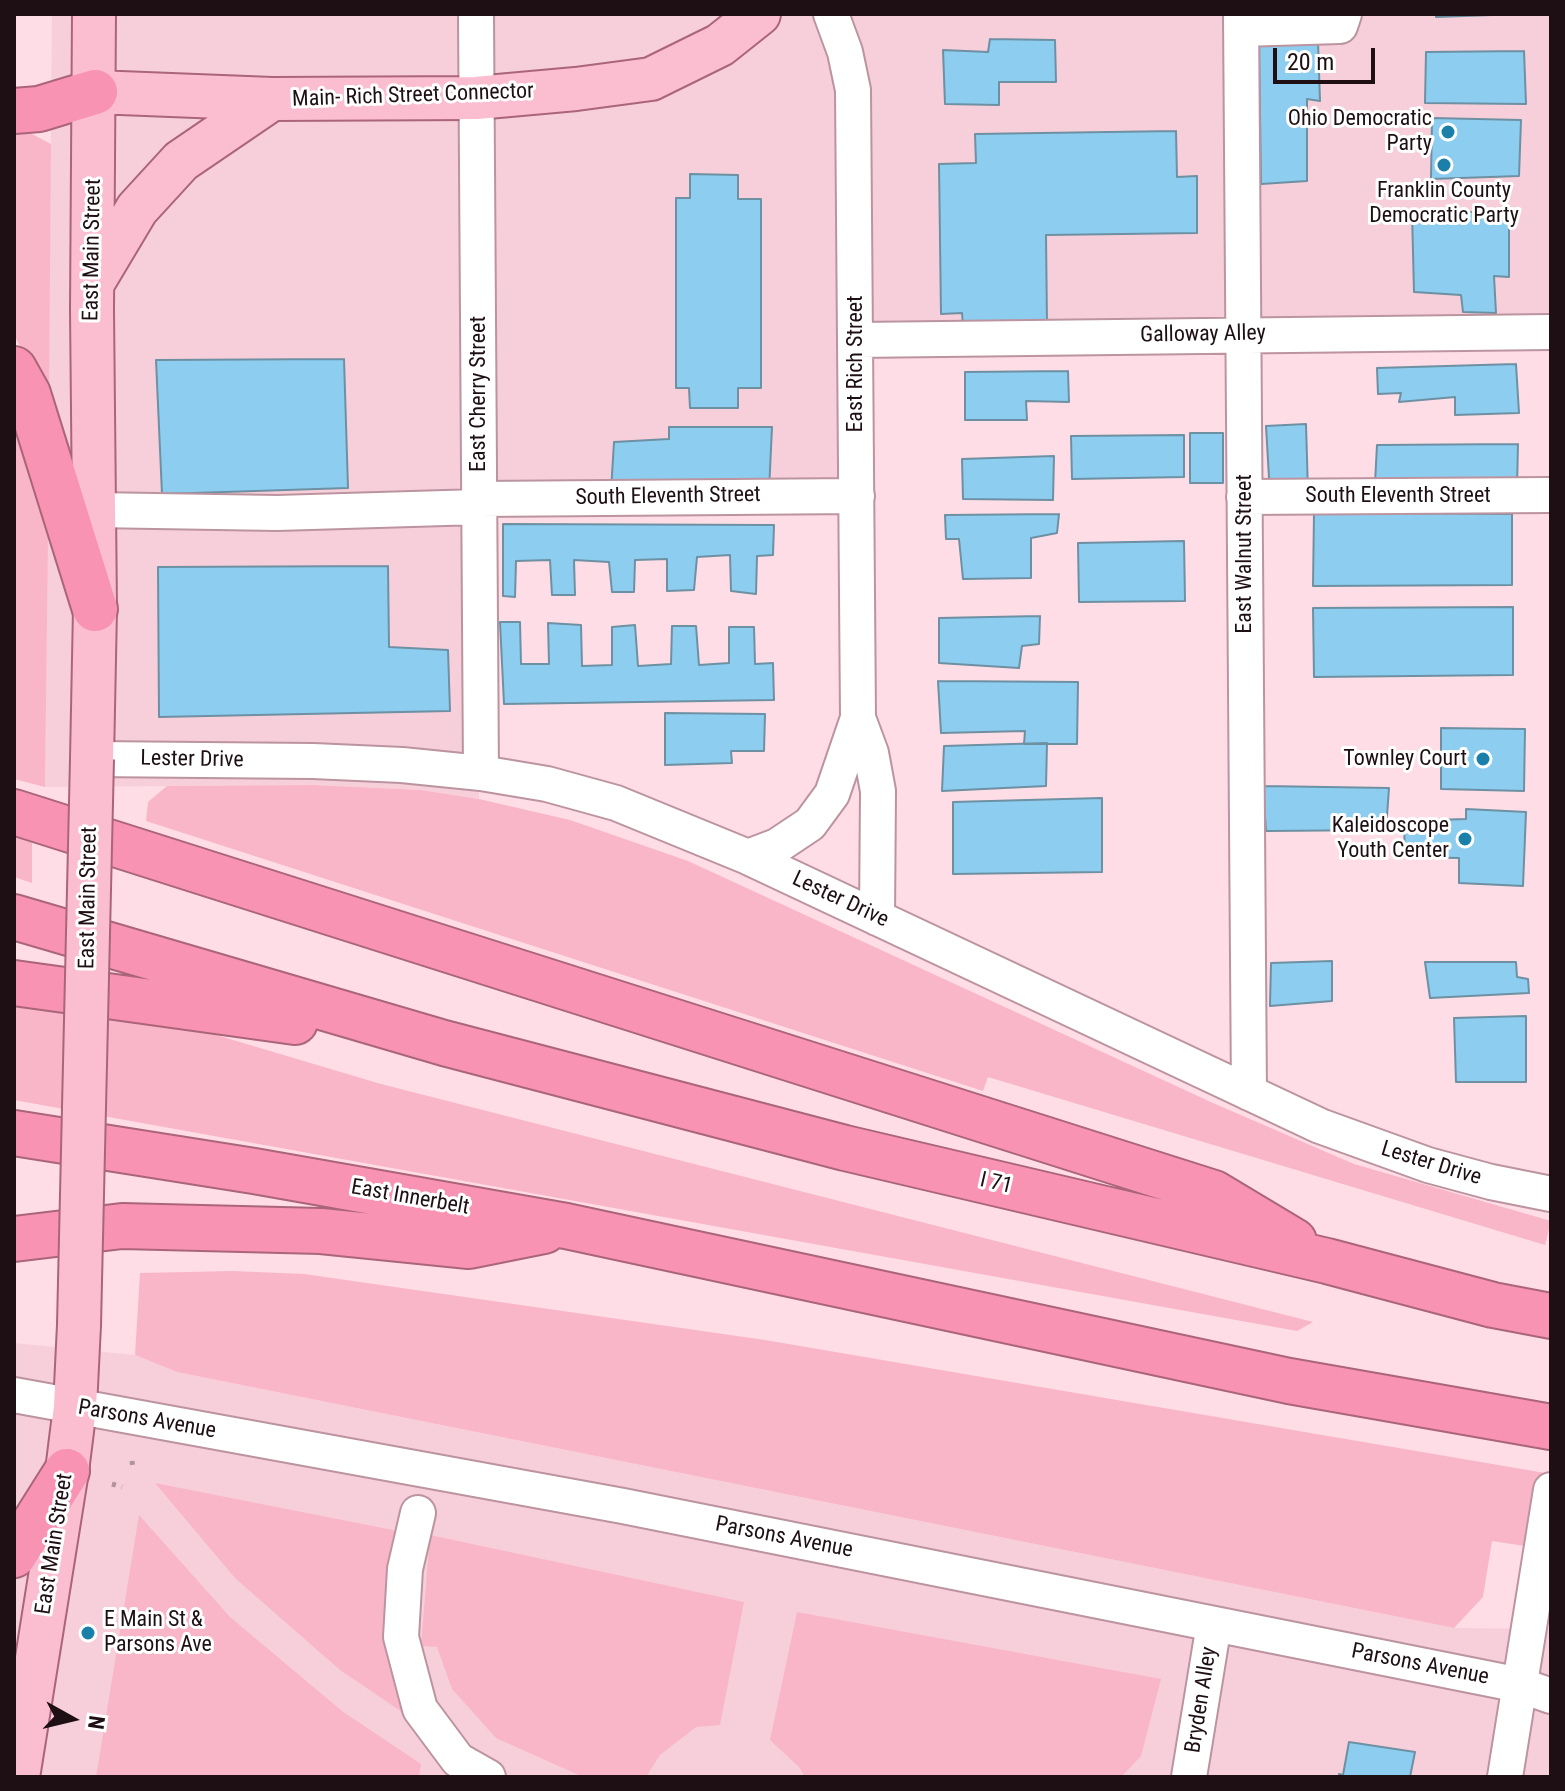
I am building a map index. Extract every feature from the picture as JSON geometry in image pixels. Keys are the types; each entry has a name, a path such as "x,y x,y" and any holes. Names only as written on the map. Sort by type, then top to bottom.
{"highway":[{"path":"14,111 39,109 95,92"},
{"path":"14,369 28,394 95,609"},
{"path":"14,812 1214,1193 1327,1261"},
{"name":"I 71","path":"14,917 444,1043 845,1148 1327,1261 1493,1305 1551,1316"},
{"path":"14,983 444,1043"},
{"name":"East Innerbelt","path":"14,1133 254,1171 566,1226 1289,1381 1551,1427"},
{"path":"14,1239 122,1226 321,1231 469,1246 566,1226"},
{"path":"14,1555 67,1471"}],"main road":[{"name":"East Main Street","path":"18,1777 67,1471 75,1407 79,1325 95,609 92,283 94,14"},
{"name":"Main- Rich Street Connector","path":"95,92 272,99 476,98 576,89 651,79 720,45 759,14"},
{"path":"92,283 137,209 181,161 272,99"}],"street":[{"name":"East Cherry Street","path":"476,14 481,773"},
{"name":"East Rich Street","path":"748,857 777,846 810,824 832,794 858,718 853,90 845,52 831,14"},
{"path":"1241,22 1340,26 1344,14"},
{"name":"East Walnut Street","path":"1241,22 1249,1093"},
{"name":"Galloway Alley","path":"856,340 1551,332"},
{"name":"South Eleventh Street","path":"1244,497 1551,495"},
{"name":"South Eleventh Street","path":"94,510 277,513 479,503 857,496"},
{"name":"East Rich Street","path":"858,718 871,753 878,791 877,918"},
{"name":"Lester Drive","path":"92,759 402,765 547,784 616,803 748,857 1249,1093 1374,1148 1478,1179 1551,1194"},
{"name":"Parsons Avenue","path":"14,1395 623,1506 1535,1690"},
{"path":"1505,1777 1535,1690 1538,1572 1551,1490"},
{"path":"418,1513 405,1569 401,1637 420,1709 458,1760 488,1777"},
{"name":"Bryden Alley","path":"1189,1777 1214,1624"},
{"path":"1165,1777 1199,1717"}],"path":[{"path":"132,1461 133,1468"},
{"path":"112,1484 122,1487"}],"shaded area":[{"path":"52,14 1551,14 1551,331 863,340 860,508 475,514 479,799 421,790 314,785 45,787"},
{"path":"30,133 51,144 49,401 14,335 14,134"},
{"path":"14,418 48,536 45,787 14,779"},
{"path":"314,785 421,790 479,799 570,820 688,861 1213,1103 1354,1164 1551,1221 1545,1245 988,1077 983,1091 146,821 148,802 167,786"},
{"path":"14,826 32,832 32,883 14,877"},
{"path":"14,1002 176,1023 381,1084 1313,1322 1297,1331 14,1100"},
{"path":"233,1271 304,1274 765,1340 1551,1474 1551,1550 1492,1541 1483,1597 1454,1628 177,1372 135,1355 140,1273"},
{"path":"15,1343 135,1355 177,1372 1454,1628 1551,1629 1551,1777 14,1777"},
{"path":"155,1483 398,1531 405,1714 340,1670 235,1578"},
{"path":"139,1515 230,1617 342,1711 421,1764 419,1777 96,1777"},
{"path":"430,1535 744,1602 720,1725 696,1727 660,1755 646,1777 583,1777 496,1738 452,1689 437,1647 421,1646"},
{"path":"797,1612 1161,1679 1141,1756 1121,1777 805,1777 799,1767 770,1740"}],"building":[{"path":"1436,14 1521,14 1436,17"},
{"path":"990,39 1055,40 1056,82 999,82 999,105 945,104 943,50 988,52"},
{"path":"1259,41 1318,42 1320,101 1307,99 1307,181 1261,184"},
{"path":"1524,51 1526,104 1425,103 1426,52"},
{"path":"1432,118 1521,120 1519,176 1431,179"},
{"path":"1176,131 1177,177 1197,176 1197,233 1046,235 1047,325 963,326 962,313 941,314 939,164 976,163 975,134"},
{"path":"690,174 738,175 738,199 761,199 761,388 738,388 738,408 690,408 689,388 676,388 676,198 690,198"},
{"path":"1412,212 1509,212 1509,277 1494,276 1496,313 1463,312 1461,295 1414,292"},
{"path":"344,359 348,488 162,494 156,360"},
{"path":"1516,364 1519,413 1455,415 1455,397 1399,402 1401,393 1378,394 1377,368"},
{"path":"1068,371 1069,402 1026,401 1027,420 965,420 965,372"},
{"path":"1306,424 1308,492 1270,495 1266,426"},
{"path":"669,427 772,427 769,491 611,491 614,442 669,439"},
{"path":"1190,433 1223,433 1223,483 1190,483"},
{"path":"1184,435 1184,477 1072,479 1071,436"},
{"path":"1518,444 1517,488 1375,483 1377,445"},
{"path":"1054,456 1053,500 963,499 962,459"},
{"path":"1314,513 1512,514 1512,585 1313,586"},
{"path":"1059,514 1057,533 1031,538 1031,578 963,579 959,539 946,539 945,515"},
{"path":"503,524 774,525 773,555 757,556 756,594 731,591 730,555 697,557 694,590 667,591 667,559 635,560 634,592 612,592 609,562 574,560 575,595 552,595 550,560 516,561 515,597 503,596"},
{"path":"1184,541 1185,601 1079,602 1078,543"},
{"path":"388,566 389,647 448,650 450,711 159,717 158,567"},
{"path":"1513,607 1513,675 1314,677 1313,608"},
{"path":"1040,616 1039,644 1022,646 1019,668 939,663 939,618"},
{"path":"500,622 520,622 521,664 549,664 548,623 581,625 582,666 612,665 612,627 635,625 638,666 671,664 672,626 696,626 699,665 729,663 729,627 754,627 755,664 773,663 774,700 504,704"},
{"path":"938,681 1078,682 1077,744 1024,744 1025,731 941,733"},
{"path":"665,713 765,714 764,751 731,751 732,763 665,765"},
{"name":"Townley Court","path":"1441,728 1525,729 1524,791 1441,789"},
{"path":"1047,743 1046,786 942,791 944,746"},
{"path":"1263,786 1389,788 1386,830 1266,831"},
{"path":"1102,798 1102,872 953,874 953,802"},
{"name":"Kaleidoscope Youth Center","path":"1466,809 1526,812 1523,886 1459,883 1459,858 1405,857 1404,821 1466,819"},
{"path":"1332,961 1332,1001 1270,1006 1271,963"},
{"path":"1425,962 1516,962 1517,977 1528,979 1529,993 1430,998"},
{"path":"1526,1016 1526,1082 1456,1082 1454,1018"},
{"path":"1349,1742 1415,1752 1410,1777 1339,1777 1339,1774 1343,1775"}],"place":[{"name":"Ohio Democratic Party","path":"1448,132"},
{"name":"Franklin County Democratic Party","path":"1444,165"},
{"name":"Townley Court","path":"1483,759"},
{"name":"Kaleidoscope Youth Center","path":"1465,839"},
{"name":"E Main St & Parsons Ave","path":"88,1633"}]}
